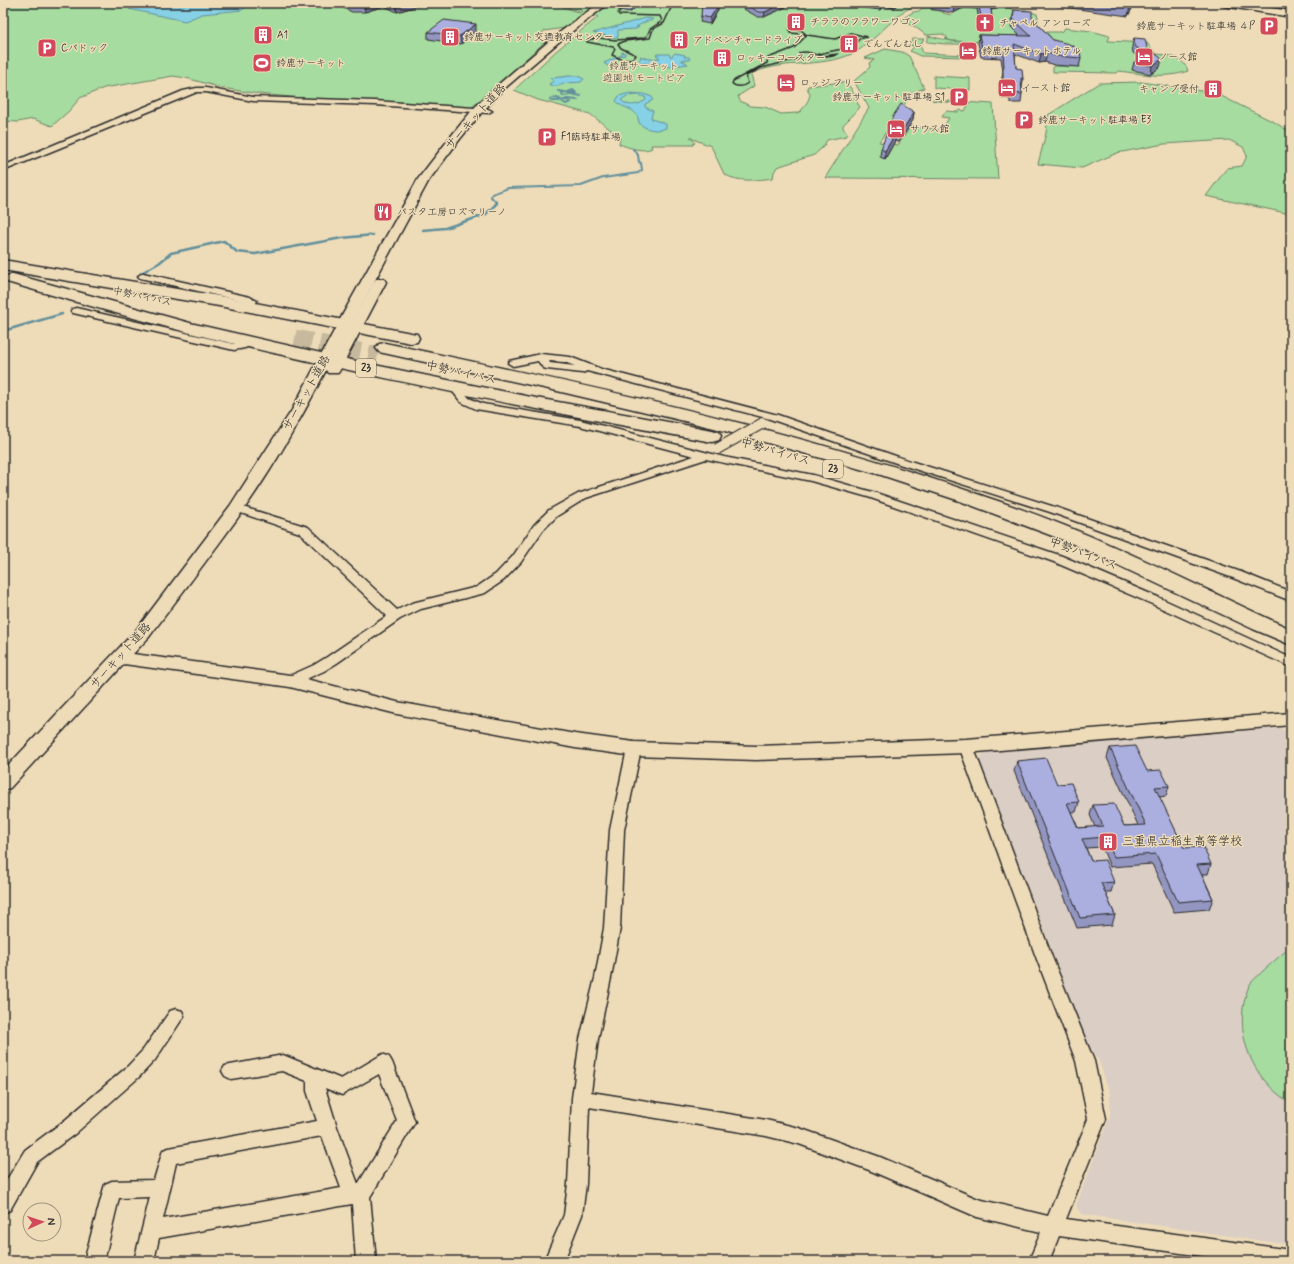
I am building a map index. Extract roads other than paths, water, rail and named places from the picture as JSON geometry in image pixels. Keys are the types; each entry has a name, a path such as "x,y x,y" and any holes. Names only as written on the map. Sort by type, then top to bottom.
{"highway":[{"path":"6,272 249,307 400,336 513,363 686,416"},
{"name":"中勢バイパス","path":"6,272 300,335"},
{"name":"23","path":"6,272 66,295 249,343 720,444"},
{"name":"中勢バイパス","path":"382,352 686,416 813,450 919,481 1048,526 1144,568 1282,634 1050,541 913,494 821,465 720,444 612,407 382,352"}],"street":[{"name":"サーキット道路","path":"349,327 386,270 439,173 502,86 546,48 605,3"},
{"name":"サーキット道路","path":"349,327 424,179 483,111 540,61 612,3"},
{"path":"1224,3 1291,14"},
{"path":"3,169 186,93 197,90 206,90 258,99 375,103 483,111"},
{"path":"143,276 250,300 252,302 249,307"},
{"path":"76,311 234,347 249,343"},
{"path":"143,633 186,585 242,510 304,420 349,327"},
{"path":"513,363 541,357 566,359 597,371 732,405 1054,510 1237,575 1291,597"},
{"name":"サーキット道路","path":"3,783 143,633 236,509 332,361"},
{"path":"455,388 465,400 480,407 580,423 705,455 813,478 872,494 1007,540 1100,576 1291,663"},
{"path":"290,681 319,668 332,660 395,616 417,606 481,590 494,582 514,562 524,550 538,528 553,513 582,496 705,455 720,444 763,423"},
{"path":"242,510 304,530 395,616"},
{"path":"121,658 290,681 397,708 575,741 634,749 756,752 966,746 1290,722"},
{"path":"966,746 1084,1061 1097,1119 1039,1261"},
{"path":"554,1261 573,1215 577,1184 581,1098 589,1039 603,978 612,928 617,830 634,749"},
{"path":"3,1204 31,1156 70,1127 132,1072 149,1055 176,1016"},
{"path":"152,1230 357,1196 406,1122 383,1062 342,1087 283,1063 231,1071"},
{"path":"316,1077 316,1091 328,1127 357,1196 366,1261"},
{"path":"581,1098 766,1128 799,1136 874,1163 977,1208 1053,1226 1291,1259"},
{"path":"144,1261 169,1156 328,1127"},
{"path":"94,1261 112,1190 162,1188"}],"water":[{"path":"144,3 246,3 246,7 242,10 202,14 185,21 129,9"},
{"path":"646,18 653,19 636,27 639,27 636,29 618,30 618,37 615,38 593,33"},
{"path":"622,52 625,53 625,55 615,60 617,64 627,66 617,68 608,66 604,63 622,55"},
{"path":"675,53 685,55 684,57 689,57 690,60 681,60 688,64 668,67 657,63 651,65 648,63 633,64 641,58 640,56 649,59 660,58 656,55 657,54 669,54 671,57"},
{"path":"578,76 584,79 581,82 556,86 549,84 554,81 551,79 552,78"},
{"path":"630,93 644,94 652,97 653,100 645,104 645,107 653,111 651,117 652,119 666,124 666,128 655,130 648,129 639,123 636,114 633,111 616,101 619,96","holes":["638,95 645,97 646,100 634,105 624,103 621,100 627,96"]}],"waterway":[{"path":"570,93 568,92 573,90 575,92"},
{"path":"558,91 564,92"},
{"path":"564,92 570,93"},
{"path":"564,92 562,93 563,96 570,95"},
{"path":"570,93 575,92"},
{"path":"572,94 576,93 575,92"},
{"path":"572,94 581,96"},
{"path":"551,98 550,100 552,101 559,101"},
{"path":"553,98 559,98 559,101"},
{"path":"566,99 578,100"},
{"path":"559,101 568,100 571,102 566,104 561,101"},
{"path":"423,230 445,228 485,215 497,203 491,197 492,194 508,188 581,186 603,178 638,173 642,170 641,163 639,162 638,155 633,149"},
{"path":"141,273 159,263 171,253 224,241 237,252 255,254 342,238 373,235"},
{"path":"3,331 62,314"}],"tunnel":[{"path":"295,338 378,355"}],"railway":[{"path":"620,11 618,13 619,15 660,16 662,21 650,29 647,36 643,38 616,40 598,38 587,40 587,42 613,47 615,49 612,55 623,60 634,58 636,55 621,48 618,44 625,41 650,38 653,29 664,23 671,8 668,4 661,3"},
{"path":"790,29 801,30 807,35 792,33 790,32 790,29"},
{"path":"807,35 835,39 851,33 867,37 859,39 856,43"},
{"path":"807,35 794,48 768,58 767,63 733,81 732,84 742,86 748,83 746,76 761,68 802,58 799,53 808,52 826,57 838,54 823,56 818,54 842,49"}],"place":[{"name":"チララのフラワーワゴン","path":"796,22"},
{"name":"チャペル アンローズ","path":"985,23"},
{"name":"鈴鹿サーキット駐車場 ４P","path":"1269,26"},
{"name":"A1","path":"263,35"},
{"name":"鈴鹿サーキット交通教育センター","path":"450,37"},
{"name":"アドベンチャードライブ","path":"679,40"},
{"name":"でんでんむし","path":"849,44"},
{"name":"Cパドック","path":"47,48"},
{"name":"鈴鹿サーキットホテル","path":"968,51"},
{"name":"ノース館","path":"1144,57"},
{"name":"ロッキーコースター","path":"722,58"},
{"name":"鈴鹿サーキット","path":"262,63"},
{"name":"ロッジ フリー","path":"786,83"},
{"name":"イースト館","path":"1007,88"},
{"name":"キャンプ受付","path":"1213,89"},
{"name":"鈴鹿サーキット駐車場 S1","path":"959,97"},
{"name":"鈴鹿サーキット駐車場 E3","path":"1024,120"},
{"name":"サウス館","path":"896,129"},
{"name":"F1臨時駐車場","path":"547,137"},
{"name":"パスタ工房ロズマリーノ","path":"383,212"},
{"name":"三重県立稲生高等学校","path":"1108,842"}],"park label":[{"name":"鈴鹿サーキット 遊園地 モートピア","path":"644,72"}]}
